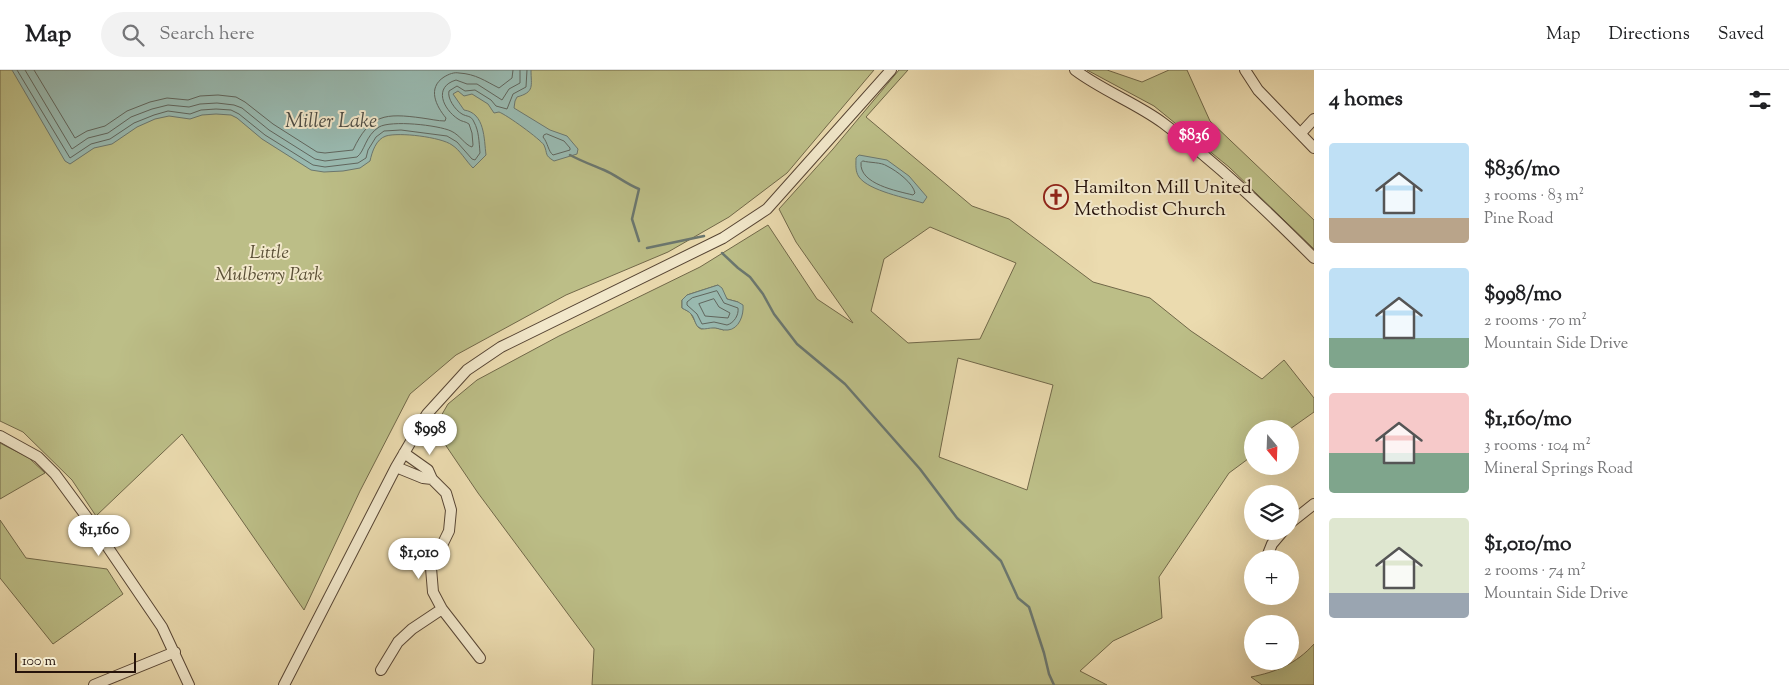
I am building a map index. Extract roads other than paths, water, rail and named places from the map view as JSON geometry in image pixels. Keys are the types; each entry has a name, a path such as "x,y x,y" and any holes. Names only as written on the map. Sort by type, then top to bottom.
{"street":[{"path":"284,685 404,453 427,414 467,370 509,343 723,238 766,209 891,70"},
{"path":"1076,70 1161,122 1213,162 1264,208 1314,258"},
{"path":"1245,70 1258,90 1314,148"},
{"path":"1301,134 1314,119"},
{"path":"0,436 38,457 55,474 162,627 189,685"},
{"path":"404,453 428,470 432,480 446,493 451,510 449,531 431,568 433,592 442,609 480,658"},
{"path":"396,467 432,480"},
{"path":"1299,516 1314,504"},
{"path":"380,670 398,642 412,629 442,609"},
{"path":"94,685 175,652"}],"water":[{"name":"Miller Lake","path":"12,70 531,70 531,88 527,93 517,97 514,108 550,130 567,136 578,149 577,154 554,161 547,156 544,145 523,127 499,112 494,113 488,104 472,94 464,96 458,91 453,94 464,110 471,112 480,121 484,135 486,155 473,168 458,150 447,142 420,136 392,135 386,136 377,143 370,161 360,168 324,172 311,170 262,139 237,118 231,115 216,114 202,115 190,119 169,116 155,119 137,127 112,144 94,148 70,164 65,161"},
{"path":"859,155 887,160 909,176 927,197 923,203 879,190 864,182 856,170 856,158"},
{"path":"718,285 722,288 727,299 743,305 740,321 735,327 728,330 700,328 691,314 682,308 682,300 687,295"}],"waterway":[{"path":"570,155 608,172 639,189 632,219 639,241"},
{"path":"647,248 704,236"},
{"path":"722,253 750,277 763,294 774,314 797,344 845,384 920,469 957,518 1001,561 1018,598 1029,607 1054,685"}],"place":[{"name":"Hamilton Mill United Methodist Church","path":"1056,197"}],"park label":[{"name":"Little Mulberry Park","path":"269,262"}]}
